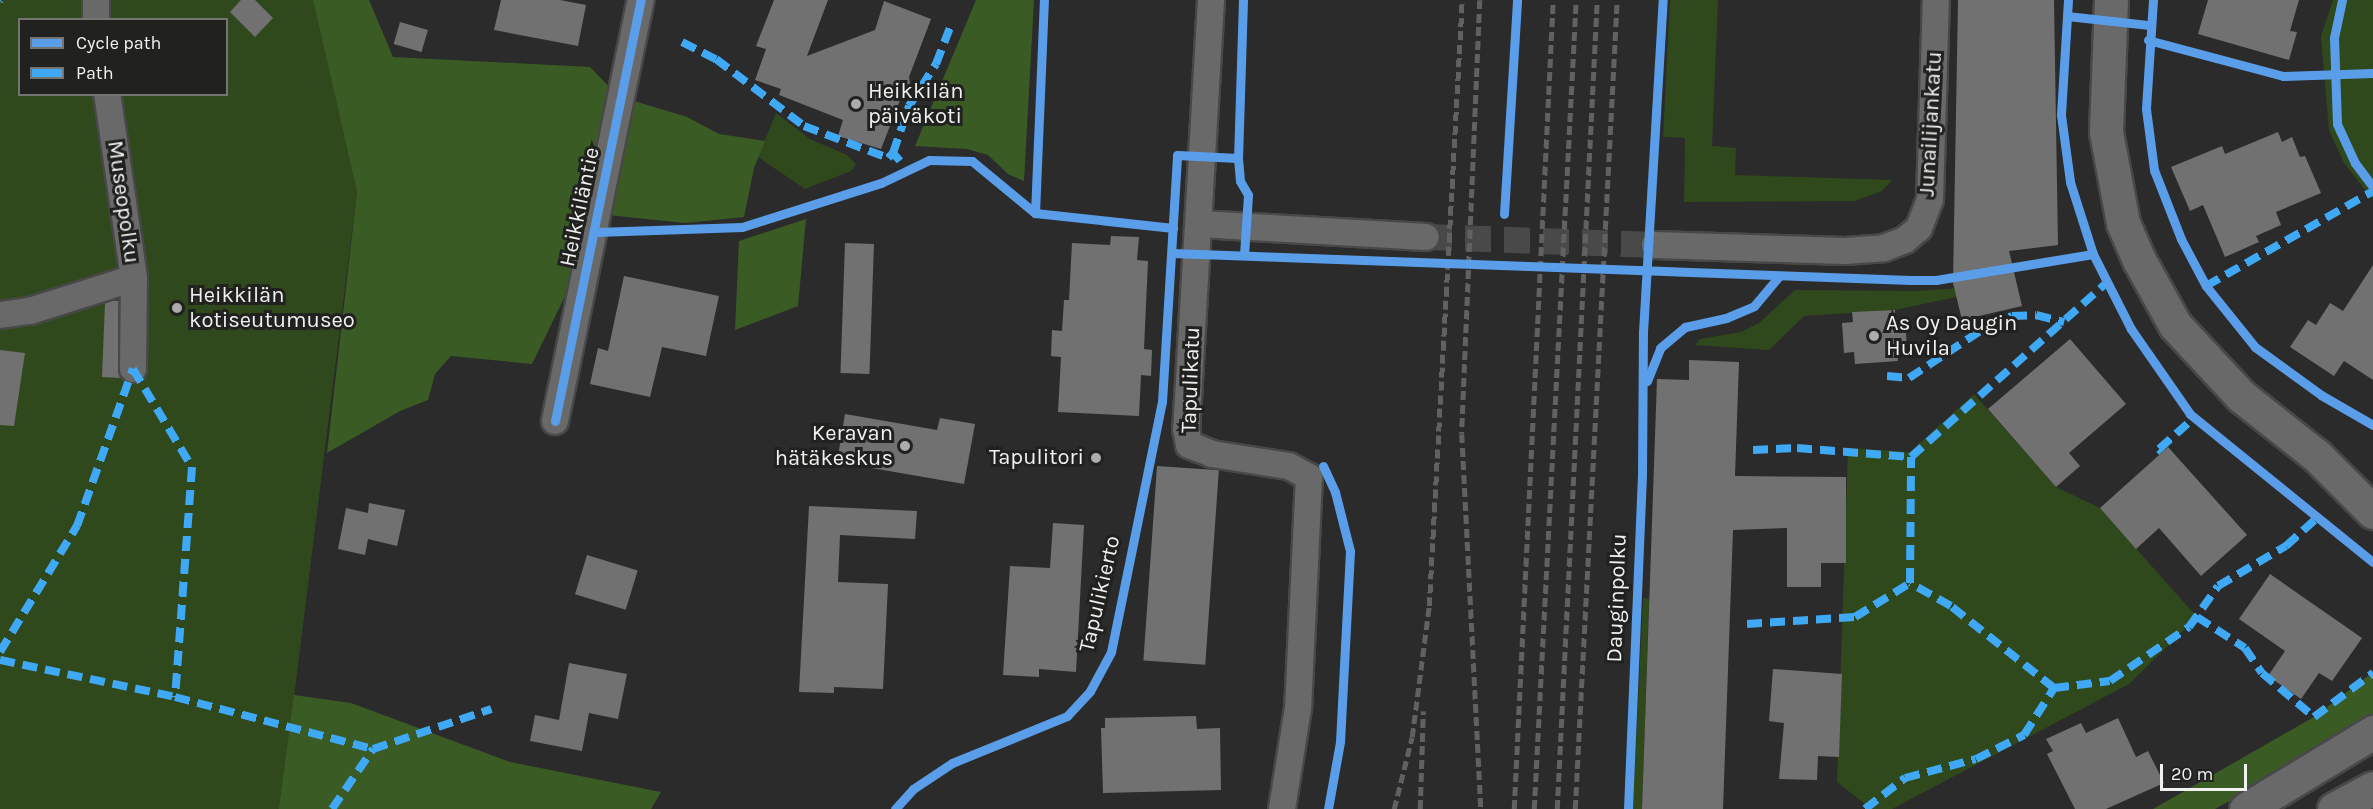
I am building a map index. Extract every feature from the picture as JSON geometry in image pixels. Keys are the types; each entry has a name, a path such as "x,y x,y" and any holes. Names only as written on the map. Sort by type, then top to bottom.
{"street":[{"path":"96,0 96,18"},
{"name":"Heikkiläntie","path":"555,421 641,0"},
{"name":"Tapulikatu","path":"1211,0 1200,225 1187,405 1189,445 1212,454 1289,466 1308,477 1298,708 1282,809"},
{"name":"Junailijankatu","path":"1655,246 1845,251 1884,248 1905,240 1919,228 1930,200 1936,0"},
{"path":"2111,0 2106,132 2123,223 2139,260 2175,325 2241,396 2317,456 2373,512"},
{"name":"Museopolku","path":"0,315 30,311 134,278 107,96"},
{"path":"1200,225 1426,237"},
{"path":"133,369 134,278"},
{"path":"2317,456 2373,482"},
{"path":"2246,809 2373,732"},
{"path":"2334,809 2373,788"}],"green space":[{"path":"0,0 313,0 357,192 280,809 0,809"},
{"path":"313,0 369,0 393,57 590,67 614,92 586,253 532,364 451,356 435,374 428,400 400,411 327,453 357,192"},
{"path":"976,0 1034,0 1024,181 1008,174 988,155 967,149 915,146"},
{"path":"1670,0 1718,0 1712,146 1736,148 1735,175 1892,180 1882,191 1855,201 1684,202 1685,138 1663,137"},
{"path":"2333,0 2373,0 2373,200 2344,163 2329,130 2321,36"},
{"path":"631,100 687,117 719,134 765,141 754,168 744,217 685,223 608,215"},
{"path":"776,113 810,139 847,155 856,164 851,171 805,189 758,157"},
{"path":"806,219 798,306 735,330 739,241"},
{"path":"2017,284 1895,310 1804,316 1769,350 1695,345 1700,339 1741,332 1759,323 1795,290 1917,291"},
{"path":"1974,394 2056,487 2100,508 2197,617 2129,684 1892,809 1871,809 1837,782 1848,448 1910,452"},
{"path":"1643,598 1649,599 1642,809 1633,809"},
{"path":"2373,672 2373,719 2215,809 2153,809 2314,717"},
{"path":"294,695 351,703 510,762 661,792 651,809 279,809"}],"building":[{"path":"241,0 255,0 273,18 255,37 230,12"},
{"path":"501,0 560,0 586,5 578,46 494,30"},
{"path":"774,0 828,0 807,56 875,30 884,1 931,19 909,77 911,92 902,95 881,149 838,136 843,120 779,95 781,89 755,80 766,49 756,46"},
{"path":"1958,0 2054,0 2058,245 2009,251 2022,306 1962,320 1953,283"},
{"path":"2208,0 2299,0 2290,31 2297,32 2289,60 2198,34"},
{"path":"400,22 428,30 422,52 394,44"},
{"path":"2278,132 2282,142 2292,137 2300,157 2305,156 2321,193 2276,212 2281,225 2256,236 2259,242 2225,257 2203,205 2190,211 2171,167 2222,146 2225,154"},
{"path":"1111,236 1139,237 1137,260 1148,261 1144,349 1152,350 1151,376 1141,375 1139,416 1058,412 1061,357 1051,356 1052,330 1062,331 1064,300 1069,300 1072,243 1110,245"},
{"path":"845,243 874,244 869,374 840,373"},
{"path":"2373,265 2373,380 2344,361 2334,376 2290,347 2308,320 2316,325 2330,303 2343,311"},
{"path":"624,276 719,296 706,356 662,347 650,397 590,384 598,348 608,351"},
{"path":"119,301 118,369 122,378 102,377 105,303"},
{"name":"As Oy Daugin Huvila","path":"1895,310 1895,319 1905,319 1907,348 1897,349 1898,361 1855,364 1854,352 1844,353 1842,323 1853,322 1852,312"},
{"path":"2070,339 2126,404 2069,453 2080,466 2056,487 1988,409"},
{"path":"0,350 25,353 14,426 0,425"},
{"path":"1689,360 1739,362 1735,476 1846,477 1846,563 1821,563 1821,587 1787,587 1787,528 1733,530 1723,809 1642,809 1657,379 1689,380"},
{"name":"Keravan hätäkeskus","path":"845,414 937,430 940,418 975,424 964,484 837,462"},
{"path":"2168,447 2247,535 2201,576 2159,528 2136,549 2100,508"},
{"path":"1157,466 1219,470 1205,665 1143,661"},
{"path":"369,503 405,510 397,546 368,539 365,555 338,549 346,508 368,513"},
{"path":"809,506 917,511 915,539 840,535 838,582 888,584 883,689 834,687 834,693 799,692"},
{"path":"1053,523 1084,525 1076,672 1039,669 1039,677 1003,675 1010,566 1050,568"},
{"path":"587,555 638,570 626,610 575,594"},
{"path":"2270,574 2362,638 2332,681 2319,673 2301,699 2268,676 2285,651 2239,619"},
{"path":"569,663 627,674 618,719 589,713 582,751 530,741 535,715 559,720"},
{"path":"1773,669 1842,674 1839,757 1818,756 1817,780 1779,779 1784,723 1769,721"},
{"path":"1196,716 1197,729 1220,728 1221,790 1103,793 1101,728 1105,728 1105,718"},
{"path":"2118,718 2136,757 2148,751 2164,783 2106,809 2075,809 2047,754 2053,751 2046,739 2081,723 2086,733"}],"tunnel":[{"path":"1426,237 1655,245"}],"railway":[{"path":"1394,809 1412,737 1429,606 1462,0"},
{"path":"1480,0 1462,434 1481,809"},
{"path":"1514,809 1553,0"},
{"path":"1534,809 1576,0"},
{"path":"1557,809 1597,0"},
{"path":"1575,809 1617,0"},
{"path":"1420,809 1423,711"}],"marked path":[{"path":"900,161 893,153 909,106 936,64 950,28"},
{"path":"682,42 716,59 804,126 888,158 893,153"},
{"path":"2206,286 2373,191"},
{"path":"2054,688 1951,606 1910,583 1911,457 2106,283"},
{"path":"1887,376 1909,378 1988,326 2012,316 2036,315 2064,322"},
{"path":"133,369 192,467 175,697"},
{"path":"0,652 77,526 133,369"},
{"path":"2162,452 2159,449 2194,418"},
{"path":"1753,450 1797,448 1911,457"},
{"path":"1865,809 1905,778 1976,759 2024,735 2054,688 2110,681 2189,627 2218,586 2286,546 2317,518"},
{"path":"1747,624 1855,617 1910,583"},
{"path":"2197,617 2245,648 2262,673 2314,717 2373,673"},
{"path":"0,660 175,697 373,749"},
{"path":"332,809 373,749 491,709"}],"cycle path":[{"path":"555,421 641,0"},
{"path":"1035,213 1044,0"},
{"path":"1243,0 1238,158 1240,181 1248,195 1244,255"},
{"path":"1504,214 1517,0"},
{"name":"Dauginpolku","path":"1628,809 1642,473 1643,332 1663,0"},
{"path":"2068,0 2061,115 2070,182 2093,254 2131,329 2190,414 2373,562"},
{"path":"2153,0 2146,109 2154,170 2181,239 2206,286 2255,347 2321,395 2373,425"},
{"path":"2342,0 2334,38 2337,124 2355,163 2373,187"},
{"path":"2067,16 2148,25"},
{"path":"2148,40 2283,76 2373,73"},
{"name":"Tapulikierto","path":"895,809 913,789 952,763 1067,716 1090,691 1111,652 1162,402 1177,155 1238,158"},
{"path":"596,232 742,227 881,183 929,160 972,161 1035,213 1173,228"},
{"path":"1172,253 1911,280 1936,280 2093,254"},
{"path":"1647,381 1660,348 1685,327 1726,318 1754,306 1779,276"},
{"path":"1323,466 1335,492 1350,551 1340,742 1328,809"}],"place":[{"name":"Heikkilän päiväkoti","path":"856,104"},
{"name":"Heikkilän kotiseutumuseo","path":"177,308"},
{"name":"As Oy Daugin Huvila","path":"1874,336"},
{"name":"Keravan hätäkeskus","path":"905,446"},
{"name":"Tapulitori","path":"1096,458"}]}
